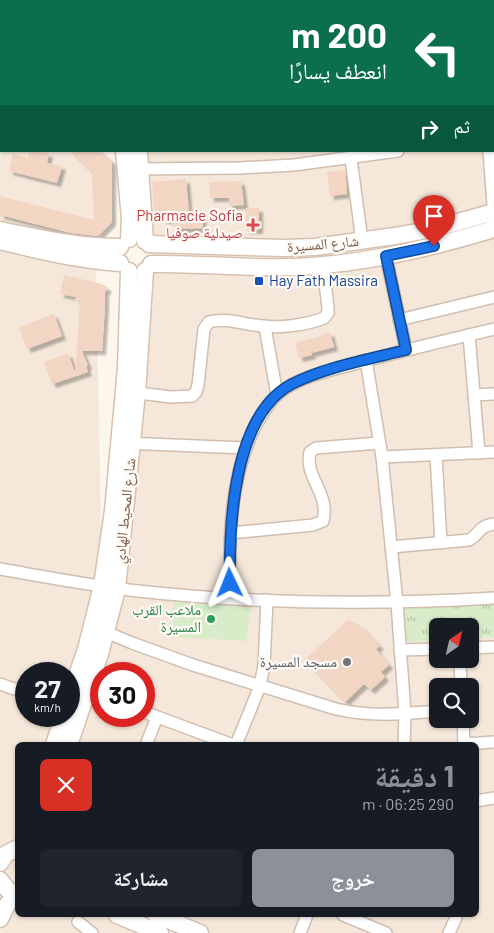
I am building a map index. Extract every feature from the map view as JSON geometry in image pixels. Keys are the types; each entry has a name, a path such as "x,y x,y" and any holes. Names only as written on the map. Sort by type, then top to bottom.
{"street":[{"name":"شارع المحيط الهادي","path":"124,152 133,169"},
{"name":"شارع المحيط الهادي","path":"83,692 109,588 113,511 126,443 131,392 128,332 136,255 133,169 139,152"},
{"path":"133,169 294,166 392,152"},
{"path":"489,152 494,214"},
{"path":"351,159 362,241"},
{"name":"شارع المسيرة","path":"0,241 45,252 97,261 136,255 315,247 433,229 494,214"},
{"name":"شارع المسيرة","path":"0,230 136,255 287,267 323,265 419,250 494,229"},
{"path":"386,256 406,350"},
{"path":"131,392 186,398 192,396 196,392 204,329 208,322 222,321 265,327 296,325 319,320 327,316 328,308 323,265"},
{"path":"399,320 494,297"},
{"path":"265,327 277,395"},
{"path":"230,598 229,554 240,466 245,448 259,419 277,395 291,385 309,377 366,360 494,329"},
{"path":"469,335 479,453"},
{"path":"366,360 382,457 397,603 405,714 404,742"},
{"path":"474,395 494,394"},
{"path":"126,443 245,448"},
{"path":"231,533 313,525 322,521 324,514 323,498 310,471 308,461 310,452 316,448 379,443"},
{"path":"382,457 494,452"},
{"path":"436,455 441,543"},
{"path":"391,547 469,540 473,539 484,526 494,524"},
{"path":"0,569 109,588 230,598 397,603 494,598"},
{"path":"236,742 260,686 264,664 267,600"},
{"path":"99,629 193,665 356,713 375,715 429,713"},
{"path":"479,648 494,647"},
{"path":"400,650 429,649"},
{"path":"0,684 15,689"},
{"path":"147,742 157,717 227,742"},
{"path":"55,742 60,727"},
{"name":"شارع المحيط الهادي","path":"69,742 72,727"},
{"path":"463,728 464,742"},
{"path":"479,743 494,742"},
{"path":"479,800 494,798"},
{"path":"1,884 15,894"},
{"path":"0,919 7,905 15,897"},
{"path":"134,917 160,920 200,933"},
{"path":"300,933 306,917"},
{"path":"348,917 386,933"},
{"path":"449,933 455,917"},
{"path":"78,922 92,933"}],"shaded area":[{"path":"0,152 94,152 102,586 79,662 15,662 15,727 59,727 54,742 15,742 15,865 0,914"},
{"path":"145,152 494,152 494,212 362,241 149,241"},
{"path":"494,229 494,933 200,933 161,917 479,917 479,742 70,742 73,727 80,727 80,685 150,265 323,265"},
{"path":"15,902 15,917 108,917 147,933 0,933 9,903"}],"green space":[{"name":"ملاعب القرب المسيرة","path":"174,597 250,602 247,641 172,637"},
{"path":"494,601 494,637 479,638 479,618 429,618 429,640 405,642 403,606"}],"building":[{"path":"29,152 49,153 47,163 62,166 57,183 9,171 13,154 28,158"},
{"path":"71,152 102,152 112,161 112,222 98,236 71,233 0,215 0,196 94,220 92,174 95,175"},
{"path":"345,170 347,194 330,196 327,172"},
{"path":"186,179 189,213 202,212 203,228 177,229 177,227 174,227 174,220 163,220 162,211 154,211 152,182"},
{"path":"241,181 244,205 229,206 229,198 210,198 209,182"},
{"path":"246,208 259,208 259,230 246,230"},
{"path":"64,275 102,284 108,288 105,292 102,351 82,351 88,366 86,366 88,372 52,384 44,362 68,353 75,373 80,301 75,300 76,297 60,294"},
{"path":"54,314 62,336 27,349 19,327"},
{"path":"330,332 334,347 299,358 295,343"},
{"name":"مسجد المسيرة","path":"349,619 356,626 359,624 380,646 376,649 389,665 381,672 385,677 371,690 364,684 345,702 304,660"}],"place":[{"name":"Pharmacie Sofia صيدلية صوفيا","path":"253,225"},
{"name":"Hay Fath Massira","path":"259,281"},
{"name":"ملاعب القرب المسيرة","path":"211,619"},
{"name":"مسجد المسيرة","path":"347,662"}],"route":[{"path":"230,583 229,554 233,505 240,466 249,438 259,419 277,395 291,385 327,371 406,350 386,256 434,246"}]}
